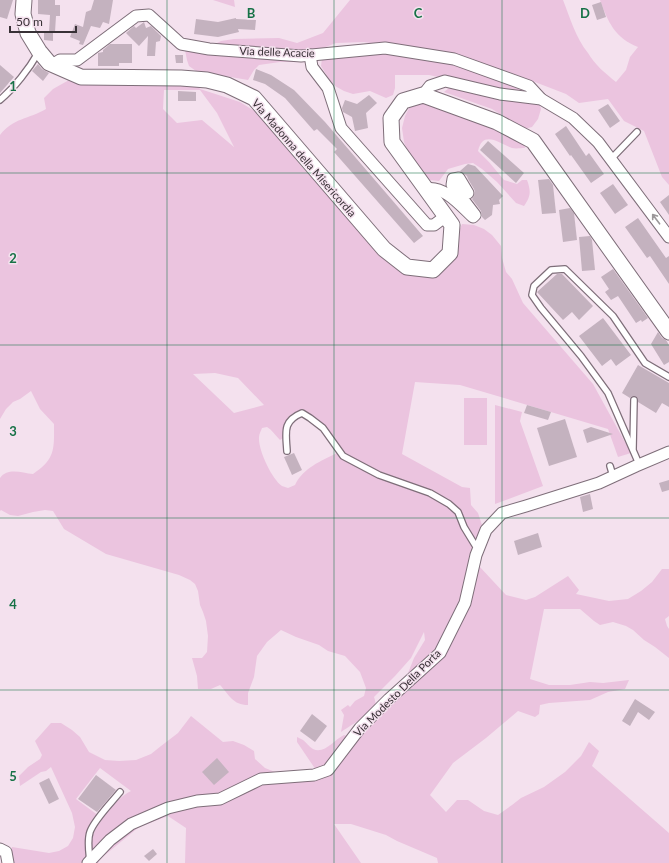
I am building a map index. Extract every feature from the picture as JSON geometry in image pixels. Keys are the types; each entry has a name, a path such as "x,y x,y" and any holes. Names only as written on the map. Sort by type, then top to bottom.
{"main road":[{"name":"Via Madonna della Misericordia","path":"24,0 23,14 28,33 39,51 49,63 81,77 181,78 207,80 227,85 254,98 384,249 407,267 433,270 450,253 452,225 392,142 392,118 395,112 403,101 423,95"},
{"path":"423,95 497,122 533,141 669,332"}],"street":[{"name":"Via delle Acacie","path":"52,64 60,60 77,60 136,16 149,15 181,44 301,56 385,48 454,59 529,86 541,99 573,118 598,142 669,237"},
{"path":"310,55 312,67 328,88 341,128 427,225 434,225 446,216"},
{"name":"Via delle Acacie","path":"423,95 430,86 445,81 500,94 541,99"},
{"path":"426,189 432,188 446,193 473,217 475,215 452,185 453,179 459,178 468,193"},
{"name":"Via Modesto Della Porta","path":"89,862 110,840 131,824 168,808 197,801 220,799 261,779 314,775 328,770 360,728 389,699 440,653 465,602 476,555 486,530 502,513 592,485 611,471 639,464 669,452"},
{"path":"0,849 6,852 8,863"}],"lane":[{"path":"0,100 6,95 35,60 39,51"},
{"path":"611,159 637,132"},
{"path":"639,464 608,393 581,356 532,295 534,286 551,270 565,270 613,316 644,363 669,377"},
{"path":"633,450 634,400"},
{"path":"287,451 286,430 294,417 302,413 323,428 343,456 379,475 430,493 449,504 458,512 475,545 479,548"},
{"path":"89,862 90,832 120,792"}],"shaded area":[{"path":"213,0 234,0 235,7"},
{"path":"350,0 563,0 580,41 597,65 616,82 626,70 630,57 638,47 623,39 613,28 600,0 669,0 669,185 662,177 644,131 624,121 608,99 579,103 566,94 509,72 468,59 364,42 336,43 305,55 301,62 280,62 259,65 248,80 196,71 189,66 185,50 211,46 221,41 234,39 279,38 297,43 323,33"},
{"path":"376,52 442,60 524,86 528,93 525,95 429,75 395,75 395,88 393,95 386,98 370,91 353,94 335,86 321,66 322,58"},
{"path":"69,80 197,84 200,89 240,102 256,112 301,166 364,235 397,268 439,272 449,265 454,255 457,236 462,224 474,225 484,229 492,235 501,246 502,258 506,272 512,279 523,303 593,384 631,453 618,457 608,429 460,385 415,382 402,454 462,487 470,488 471,505 478,513 482,525 466,589 445,639 429,659 408,673 414,658 425,640 424,632 411,658 374,697 375,706 373,709 341,732 344,715 341,710 348,705 350,707 355,701 364,696 366,688 360,672 345,656 328,651 319,645 281,630 267,642 257,656 254,677 248,693 248,705 243,705 235,701 220,685 211,689 198,689 197,676 192,658 202,658 207,652 208,636 206,621 195,584 179,575 106,554 64,529 53,511 45,510 18,516 10,515 1,510 0,511 0,478 11,472 33,474 41,469 50,458 52,452 54,424 40,409 31,391 13,402 6,409 0,419 0,135 10,125 46,109 44,98 53,89","holes":["164,90 200,90 217,113 234,147 202,120 177,123 163,109","215,373 238,378 264,405 234,413 193,374","295,412 307,413 326,428 338,446 348,456 365,465 449,499 436,499 364,471 354,466 337,453 319,462 308,470 298,479 295,485 288,488 282,486 266,464 259,443 259,436 262,428 267,427 280,440 283,438 284,427 289,416"]},
{"path":"454,87 539,102 541,109 538,119 532,127 524,129 492,109 444,92 449,88"},
{"path":"423,100 522,137 525,148 512,148 497,141 488,139 480,144 478,151 504,180 517,184 522,180 527,180 530,193 524,206 516,203 497,182 473,163 448,169 439,181 430,180 422,173 410,157 404,142 402,128 405,116 410,106"},
{"path":"464,398 487,398 487,445 464,445"},
{"path":"495,405 522,412 520,421 543,486 495,504"},
{"path":"479,566 506,595 526,600 535,597 568,576 579,590 576,594 609,601 628,599 652,582 662,569 669,569 669,616 665,619 669,629 669,658 626,626 613,622 600,625 580,609 544,609 530,679 549,685 570,685 590,682 603,683 629,680 625,689 608,692 590,700 540,705 539,714 535,717 518,711 453,763 430,795 446,812 457,800 468,800 484,811 498,815 521,798 544,787 565,772 581,756 589,742 599,751 592,766 669,833 669,863 438,863 437,858 386,835 351,824 334,824 361,863 185,863 186,828 168,816 139,827 100,859 98,863 91,863 90,844 97,827 113,806 131,791 100,768 76,799 99,816 90,828 89,856 84,863 11,863 12,847 49,853 59,851 68,846 73,838 75,827 72,813 51,767 20,786 19,776 28,767 40,759 42,755 35,741 51,723 61,723 72,730 80,737 89,752 105,760 119,761 136,760 151,754 178,733 191,716 223,742 233,741 254,751 255,759 265,768 280,774 321,774 358,734 427,670"},
{"path":"344,735 347,736 346,742 323,768 316,770 297,742 297,737 313,749 321,750"}],"building":[{"path":"0,0 13,0 7,19 0,17"},
{"path":"38,0 55,0 55,5 60,5 60,16 56,16 55,32 49,32 50,15 38,14"},
{"path":"94,0 113,0 109,24 103,22 100,28 91,26 83,45 79,44 80,41 70,37 75,24 83,27 86,12 91,10"},
{"path":"601,2 606,17 597,20 592,5"},
{"path":"196,19 218,22 236,19 256,20 255,30 238,29 239,32 218,37 194,34"},
{"path":"144,22 146,28 151,26 161,36 160,41 156,42 155,56 147,56 148,36 139,46 126,33 134,26 136,28"},
{"path":"44,32 53,33 53,41 44,40"},
{"path":"110,44 132,44 132,63 119,63 119,66 98,66 98,53 103,52 103,50"},
{"path":"175,55 183,55 183,63 176,63"},
{"path":"38,64 42,69 49,73 43,81 32,71"},
{"path":"0,65 14,77 0,93"},
{"path":"256,69 271,75 294,90 325,122 423,236 414,243 334,152 337,149 317,129 314,131 285,98 265,84 253,80"},
{"path":"178,91 196,92 196,101 178,101"},
{"path":"369,95 377,103 366,113 368,128 355,131 352,117 343,112 342,108 345,100 357,104"},
{"path":"608,104 620,121 610,128 598,110"},
{"path":"566,126 586,156 589,153 604,174 591,183 555,134"},
{"path":"488,141 524,173 516,183 480,150"},
{"path":"468,164 475,166 503,196 499,200 500,204 493,205 492,215 485,220 482,217 481,211 472,199 475,192 474,189 467,176 460,171"},
{"path":"549,179 553,185 556,213 542,214 538,180"},
{"path":"613,184 628,205 615,214 600,193"},
{"path":"669,195 669,215 660,202"},
{"path":"570,208 574,213 577,240 563,242 559,210"},
{"path":"638,218 666,258 669,256 669,284 650,256 647,258 625,227"},
{"path":"590,236 592,240 595,270 582,271 579,237"},
{"path":"613,269 648,318 642,322 641,320 636,323 618,296 611,300 605,292 609,289 601,277"},
{"path":"557,274 562,274 593,306 579,320 572,312 563,320 537,292"},
{"path":"603,318 631,355 616,366 611,359 602,366 579,336"},
{"path":"658,332 669,345 669,362 664,365 651,344"},
{"path":"638,365 669,383 669,407 662,403 656,413 638,402 638,398 636,396 632,396 630,398 622,393"},
{"path":"527,405 551,412 548,420 524,413"},
{"path":"565,419 577,457 549,466 537,428"},
{"path":"591,427 613,434 587,443 583,430"},
{"path":"294,453 302,470 292,475 284,457"},
{"path":"669,480 669,490 662,492 659,483"},
{"path":"590,494 593,509 583,512 580,497"},
{"path":"538,533 542,547 518,555 514,541"},
{"path":"635,699 655,712 649,720 638,712 630,726 622,721"},
{"path":"312,714 327,726 315,742 300,731"},
{"path":"217,758 229,772 214,785 202,772"},
{"path":"96,775 116,790 97,812 78,799"},
{"path":"49,778 59,799 49,804 39,783"},
{"path":"153,849 157,854 149,861 144,856"}]}
